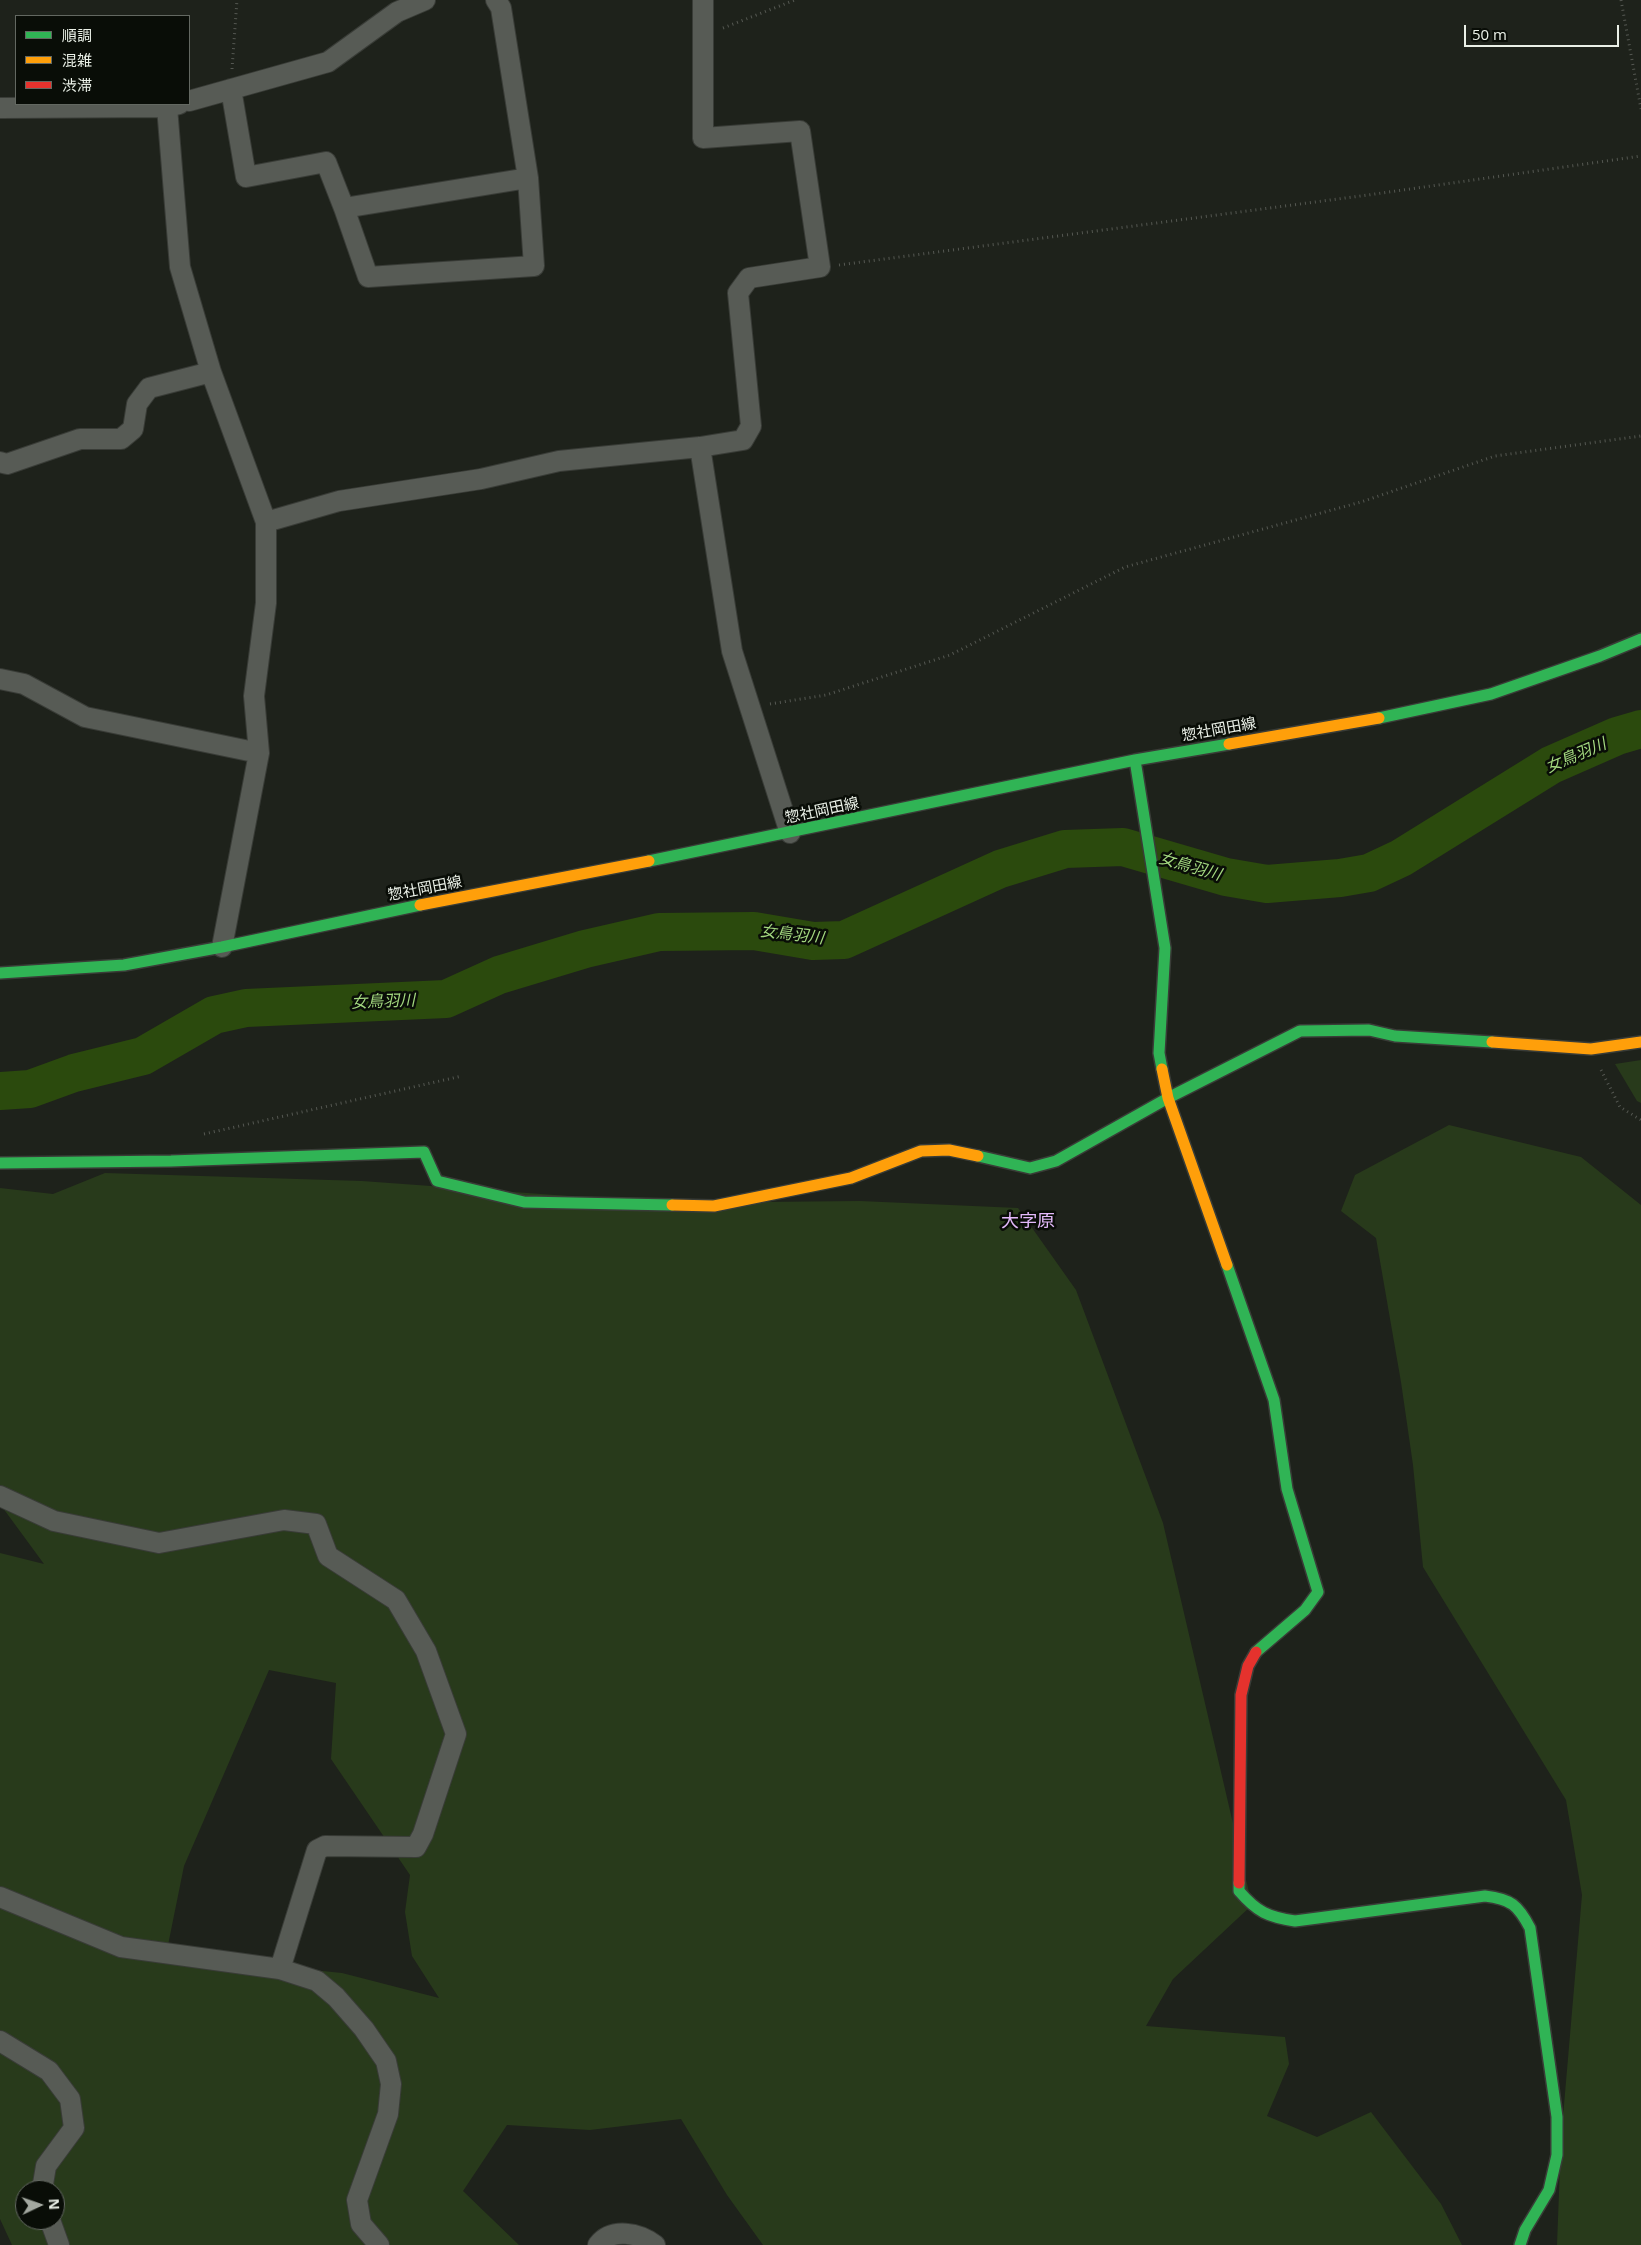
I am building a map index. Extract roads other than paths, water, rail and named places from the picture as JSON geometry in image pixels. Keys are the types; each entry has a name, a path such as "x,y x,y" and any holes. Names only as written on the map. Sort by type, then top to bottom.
{"street":[{"path":"190,101 328,62 396,12 425,0"},
{"path":"231,89 246,177 326,162 368,277 534,266 528,178 501,8 496,0"},
{"path":"266,522 339,501 481,479 559,461 700,447 743,440 751,426 738,293 749,278 820,268 800,131 703,138 703,0"},
{"path":"0,108 173,106 180,267 211,372 266,522 266,603 254,696 259,754 222,947"},
{"path":"344,208 528,178"},
{"path":"0,462 7,464 80,439 121,439 133,428 137,404 149,388 211,372"},
{"path":"700,447 732,651 790,833"},
{"name":"惣社岡田線","path":"0,972 124,965 222,947 325,924 790,833 1135,760 1407,713 1492,694 1641,640"},
{"path":"0,679 24,684 85,717 259,754"},
{"path":"1135,760 1140,780 1165,948 1159,1053 1168,1098 1274,1400 1287,1489 1318,1592 1305,1610 1258,1649 1248,1666 1240,1695 1240,1891 1256,1911 1272,1918 1295,1921 1485,1896 1504,1897 1519,1906 1530,1928 1557,2117 1557,2155 1549,2190 1525,2230 1520,2245"},
{"path":"0,1163 171,1162 424,1152 437,1182 524,1202 714,1206 851,1178 921,1151 949,1150 1030,1168 1056,1161 1168,1098 1300,1031 1369,1030 1405,1037 1591,1049 1641,1042"},
{"path":"0,1496 54,1521 159,1544 284,1520 316,1524 328,1556 396,1600 426,1652 456,1734 423,1834 416,1847 325,1846 317,1850 280,1970"},
{"path":"0,1897 121,1947 280,1970 317,1982 336,1997 364,2029 386,2061 391,2084 388,2114 357,2200 361,2224 379,2245"},
{"path":"0,2041 49,2071 70,2100 74,2128 46,2166 44,2180"},
{"path":"54,2230 59,2245"},
{"path":"598,2245 603,2238 614,2235 633,2234 656,2245"}],"waterway":[{"name":"女鳥羽川","path":"0,1091 30,1089 74,1073 143,1056 214,1015 246,1008 446,999 499,975 585,949 659,932 754,931 813,941 844,940 1000,869 1065,849 1123,847 1226,877 1267,884 1340,878 1369,873 1401,858 1551,765 1617,736 1641,729"}],"district":[{"name":"大字原","path":"1028,1222"}]}
